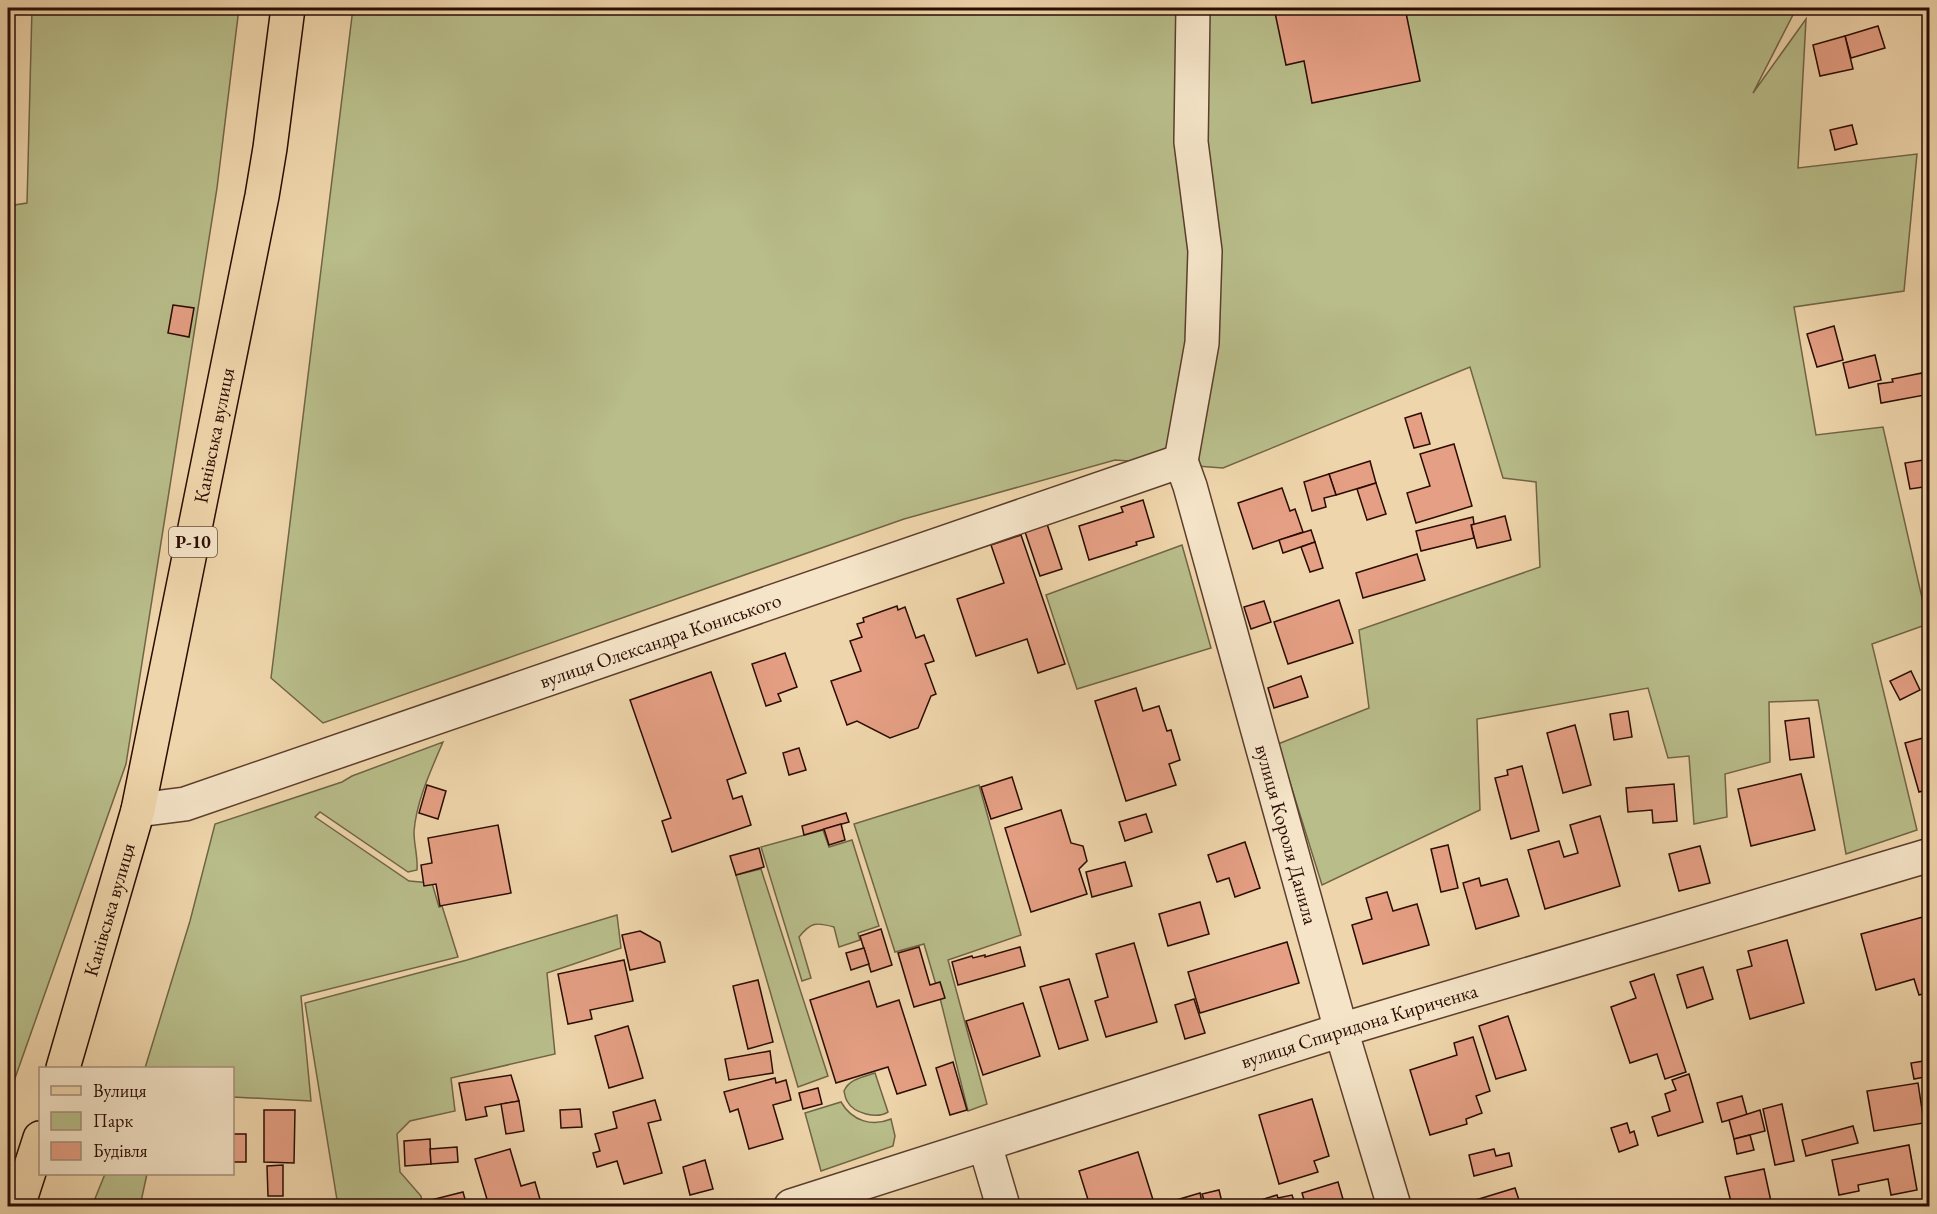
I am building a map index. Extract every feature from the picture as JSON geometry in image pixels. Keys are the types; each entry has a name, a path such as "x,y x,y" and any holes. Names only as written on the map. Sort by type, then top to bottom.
{"main road":[{"name":"Канівська вулиця","path":"63,1067 138,810 259,207 270,148 288,8"},
{"path":"18,1206 39,1141"}],"street":[{"path":"1181,461 1202,343 1205,251 1191,142 1193,8"},
{"name":"вулиця Олександра Кониського","path":"138,810 185,804 1181,461"},
{"name":"вулиця Короля Данила","path":"1181,461 1190,486 1341,1030 1394,1206"},
{"name":"вулиця Спиридона Кириченка","path":"790,1206 1341,1030 1929,855"},
{"path":"985,1145 1004,1206"}],"green space":[{"path":"32,8 239,8 217,188 126,764 8,1098 8,206 27,203"},
{"path":"353,8 1801,8 1796,9 1753,93 1806,19 1798,168 1917,154 1904,291 1794,307 1816,435 1883,427 1928,624 1872,644 1917,830 1846,854 1818,700 1769,702 1770,762 1725,774 1727,817 1694,824 1689,756 1668,758 1648,688 1477,719 1480,810 1322,885 1278,744 1369,708 1359,630 1540,567 1536,482 1503,478 1470,367 1223,468 1115,460 904,519 323,723 271,678"},
{"path":"1182,545 1211,648 1077,689 1046,595"},
{"path":"443,742 425,786 415,821 417,870 408,872 320,812 315,817 409,881 432,883 439,907 442,906 458,957 301,996 311,1101 234,1097 234,1067 145,1067 190,921 215,824 342,782 352,776"},
{"path":"979,785 1021,935 948,960 987,1104 968,1111 924,944 895,952 854,824"},
{"path":"823,830 829,847 852,840 879,926 858,933 860,940 839,947 834,927 814,924 807,928 799,937 811,978 802,981 761,847"},
{"path":"761,869 828,1076 798,1087 736,875"},
{"path":"617,915 621,948 547,973 555,1054 451,1078 455,1111 410,1121 397,1134 400,1172 421,1196 423,1206 338,1206 305,1003 467,960"},
{"path":"875,1073 888,1112 872,1115 860,1112 850,1105 845,1098 844,1091 853,1081"},
{"path":"841,1102 851,1114 863,1121 877,1122 891,1119 895,1136 893,1146 821,1171 805,1113"},
{"path":"105,1175 147,1175 140,1206 92,1206"}],"building":[{"path":"1274,8 1405,8 1420,81 1312,103 1304,61 1286,65"},
{"path":"1878,26 1885,48 1851,58 1845,36"},
{"path":"1845,36 1853,69 1820,76 1813,45"},
{"path":"1852,125 1857,144 1835,150 1830,130"},
{"path":"173,305 194,308 189,337 168,333"},
{"path":"1834,326 1843,360 1817,367 1807,334"},
{"path":"1875,355 1881,380 1849,388 1843,363"},
{"path":"1922,373 1925,395 1881,403 1878,384"},
{"path":"1421,413 1430,444 1414,448 1405,418"},
{"path":"1454,444 1472,506 1416,523 1407,493 1430,486 1420,454"},
{"path":"1930,459 1930,486 1910,489 1905,463"},
{"path":"1370,461 1376,483 1336,495 1329,474"},
{"path":"1329,474 1336,495 1324,498 1326,507 1312,511 1304,482"},
{"path":"1376,483 1386,514 1367,520 1357,489"},
{"path":"1282,488 1290,511 1295,509 1303,532 1253,549 1238,503"},
{"path":"1143,500 1154,537 1136,542 1137,545 1089,560 1079,526 1123,512 1121,507"},
{"path":"1505,516 1511,540 1477,548 1471,525"},
{"path":"1473,517 1474,524 1471,525 1474,538 1421,551 1416,531"},
{"path":"1046,521 1062,569 1040,576 1024,529"},
{"path":"1311,530 1315,542 1283,553 1279,540"},
{"path":"1021,535 1065,664 1038,673 1027,639 976,656 957,599 1004,583 991,545"},
{"path":"1315,542 1323,568 1310,572 1301,547"},
{"path":"1417,554 1425,580 1363,598 1356,573"},
{"path":"1339,600 1353,643 1288,664 1274,622"},
{"path":"1264,601 1271,622 1251,629 1244,607"},
{"path":"897,606 898,610 905,607 916,638 924,635 934,661 925,664 936,694 931,696 918,728 890,738 857,721 847,725 831,681 861,671 850,641 862,637 857,624 864,622 863,618"},
{"path":"785,653 797,687 778,694 781,701 766,706 752,664"},
{"path":"1911,671 1920,690 1900,700 1890,681"},
{"path":"711,672 746,773 727,780 733,799 742,796 751,825 672,852 662,821 671,818 630,700"},
{"path":"1301,676 1308,697 1274,708 1268,688"},
{"path":"1136,688 1143,711 1159,706 1167,731 1171,730 1180,760 1169,764 1176,785 1126,801 1095,701"},
{"path":"1628,711 1632,737 1614,740 1610,714"},
{"path":"1809,718 1814,757 1790,760 1785,721"},
{"path":"1575,725 1591,785 1563,793 1547,733"},
{"path":"1930,736 1930,789 1919,792 1905,743"},
{"path":"799,748 806,770 789,775 783,753"},
{"path":"1522,766 1539,831 1511,839 1495,778 1508,775 1507,770"},
{"path":"1801,774 1815,830 1751,846 1738,789"},
{"path":"1012,777 1022,809 991,819 981,787"},
{"path":"1674,784 1677,821 1653,823 1652,810 1628,812 1626,788"},
{"path":"427,785 446,791 438,819 419,813"},
{"path":"1061,810 1071,843 1083,846 1087,861 1079,869 1087,894 1031,912 1005,828"},
{"path":"846,813 849,822 804,835 802,826"},
{"path":"1146,814 1152,832 1125,841 1119,822"},
{"path":"1600,816 1620,886 1545,909 1528,850 1559,841 1564,857 1578,853 1570,825"},
{"path":"841,824 845,840 829,845 824,829"},
{"path":"498,825 511,893 440,906 436,884 424,886 421,865 432,863 428,838"},
{"path":"1245,842 1260,888 1235,897 1229,878 1217,882 1208,855"},
{"path":"1448,845 1458,888 1441,892 1431,849"},
{"path":"1700,846 1710,883 1679,891 1669,854"},
{"path":"759,848 764,867 736,875 730,856"},
{"path":"1125,862 1132,886 1092,897 1086,872"},
{"path":"1479,878 1481,886 1507,879 1519,916 1476,929 1463,883"},
{"path":"1387,892 1393,911 1417,904 1429,945 1363,964 1352,925 1372,919 1366,898"},
{"path":"1200,902 1209,934 1168,946 1159,914"},
{"path":"1930,915 1930,992 1919,995 1914,979 1876,990 1861,934"},
{"path":"881,929 892,965 871,972 860,936"},
{"path":"640,931 660,942 665,962 630,970 622,935"},
{"path":"1787,940 1804,1003 1750,1019 1737,970 1752,966 1748,951"},
{"path":"1287,942 1299,983 1200,1013 1188,972"},
{"path":"1134,943 1157,1022 1106,1037 1095,1001 1108,997 1096,954"},
{"path":"919,947 930,985 940,982 945,998 914,1007 898,953"},
{"path":"1020,947 1025,966 958,985 952,962 972,956 973,958 985,955 985,957"},
{"path":"864,948 869,964 851,970 846,953"},
{"path":"624,960 633,1001 590,1010 592,1019 568,1024 558,974"},
{"path":"1703,967 1713,999 1687,1008 1677,975"},
{"path":"1654,974 1686,1072 1665,1079 1657,1054 1630,1063 1611,1007 1636,998 1630,982"},
{"path":"1069,979 1088,1040 1059,1049 1040,987"},
{"path":"758,980 773,1042 748,1049 733,986"},
{"path":"869,981 877,1007 899,1000 926,1085 897,1094 888,1067 836,1083 810,1000"},
{"path":"1194,999 1205,1033 1185,1039 1175,1005"},
{"path":"1023,1003 1040,1056 983,1075 966,1021"},
{"path":"1508,1016 1526,1070 1496,1079 1479,1026"},
{"path":"628,1026 643,1078 609,1088 595,1036"},
{"path":"1473,1037 1490,1091 1476,1096 1482,1113 1466,1119 1467,1124 1430,1135 1410,1070 1457,1055 1454,1043"},
{"path":"770,1051 773,1073 729,1080 725,1059"},
{"path":"1930,1060 1930,1076 1914,1079 1911,1063"},
{"path":"953,1062 967,1110 950,1115 936,1068"},
{"path":"1689,1074 1703,1122 1658,1136 1652,1117 1670,1111 1665,1094 1676,1090 1672,1080"},
{"path":"511,1075 519,1101 485,1107 487,1116 466,1120 459,1083"},
{"path":"775,1078 776,1083 786,1080 791,1100 773,1105 783,1139 749,1149 738,1109 730,1112 724,1092"},
{"path":"1918,1083 1924,1123 1874,1131 1867,1091"},
{"path":"818,1088 822,1104 803,1109 799,1093"},
{"path":"1742,1096 1747,1115 1722,1122 1717,1103"},
{"path":"1312,1099 1329,1156 1314,1161 1318,1172 1279,1184 1259,1115"},
{"path":"655,1100 661,1120 648,1123 662,1173 624,1184 617,1161 597,1167 593,1153 600,1151 595,1134 617,1128 613,1112"},
{"path":"519,1101 524,1131 506,1134 501,1104"},
{"path":"1782,1104 1794,1161 1775,1165 1763,1109"},
{"path":"580,1109 582,1127 561,1128 560,1110"},
{"path":"264,1110 295,1110 294,1163 264,1162"},
{"path":"1760,1110 1765,1131 1734,1139 1729,1120"},
{"path":"1627,1123 1630,1133 1634,1131 1638,1145 1619,1152 1611,1128"},
{"path":"1853,1126 1858,1143 1806,1156 1802,1140"},
{"path":"234,1134 246,1134 246,1162 234,1162"},
{"path":"1750,1135 1754,1150 1737,1154 1734,1139"},
{"path":"430,1139 431,1164 405,1166 404,1141"},
{"path":"1909,1145 1917,1190 1891,1195 1888,1179 1858,1185 1859,1191 1839,1195 1832,1160"},
{"path":"457,1147 458,1162 431,1164 430,1149"},
{"path":"510,1149 521,1186 535,1182 542,1206 489,1206 475,1159"},
{"path":"1494,1149 1496,1156 1509,1153 1512,1166 1474,1176 1469,1155"},
{"path":"1138,1152 1154,1203 1141,1206 1090,1206 1079,1171"},
{"path":"705,1160 713,1189 690,1195 683,1167"},
{"path":"283,1165 283,1196 268,1196 267,1166"},
{"path":"1764,1169 1772,1206 1732,1206 1725,1177"},
{"path":"1338,1182 1345,1206 1306,1206 1302,1193"},
{"path":"1515,1188 1521,1206 1456,1206"},
{"path":"1219,1190 1223,1206 1206,1206 1202,1194"},
{"path":"463,1192 467,1206 433,1206 431,1200"},
{"path":"1200,1193 1203,1206 1156,1206"},
{"path":"1277,1195 1278,1198 1292,1195 1296,1206 1241,1206"},
{"path":"261,1200 300,1201 300,1206 261,1206"}]}
